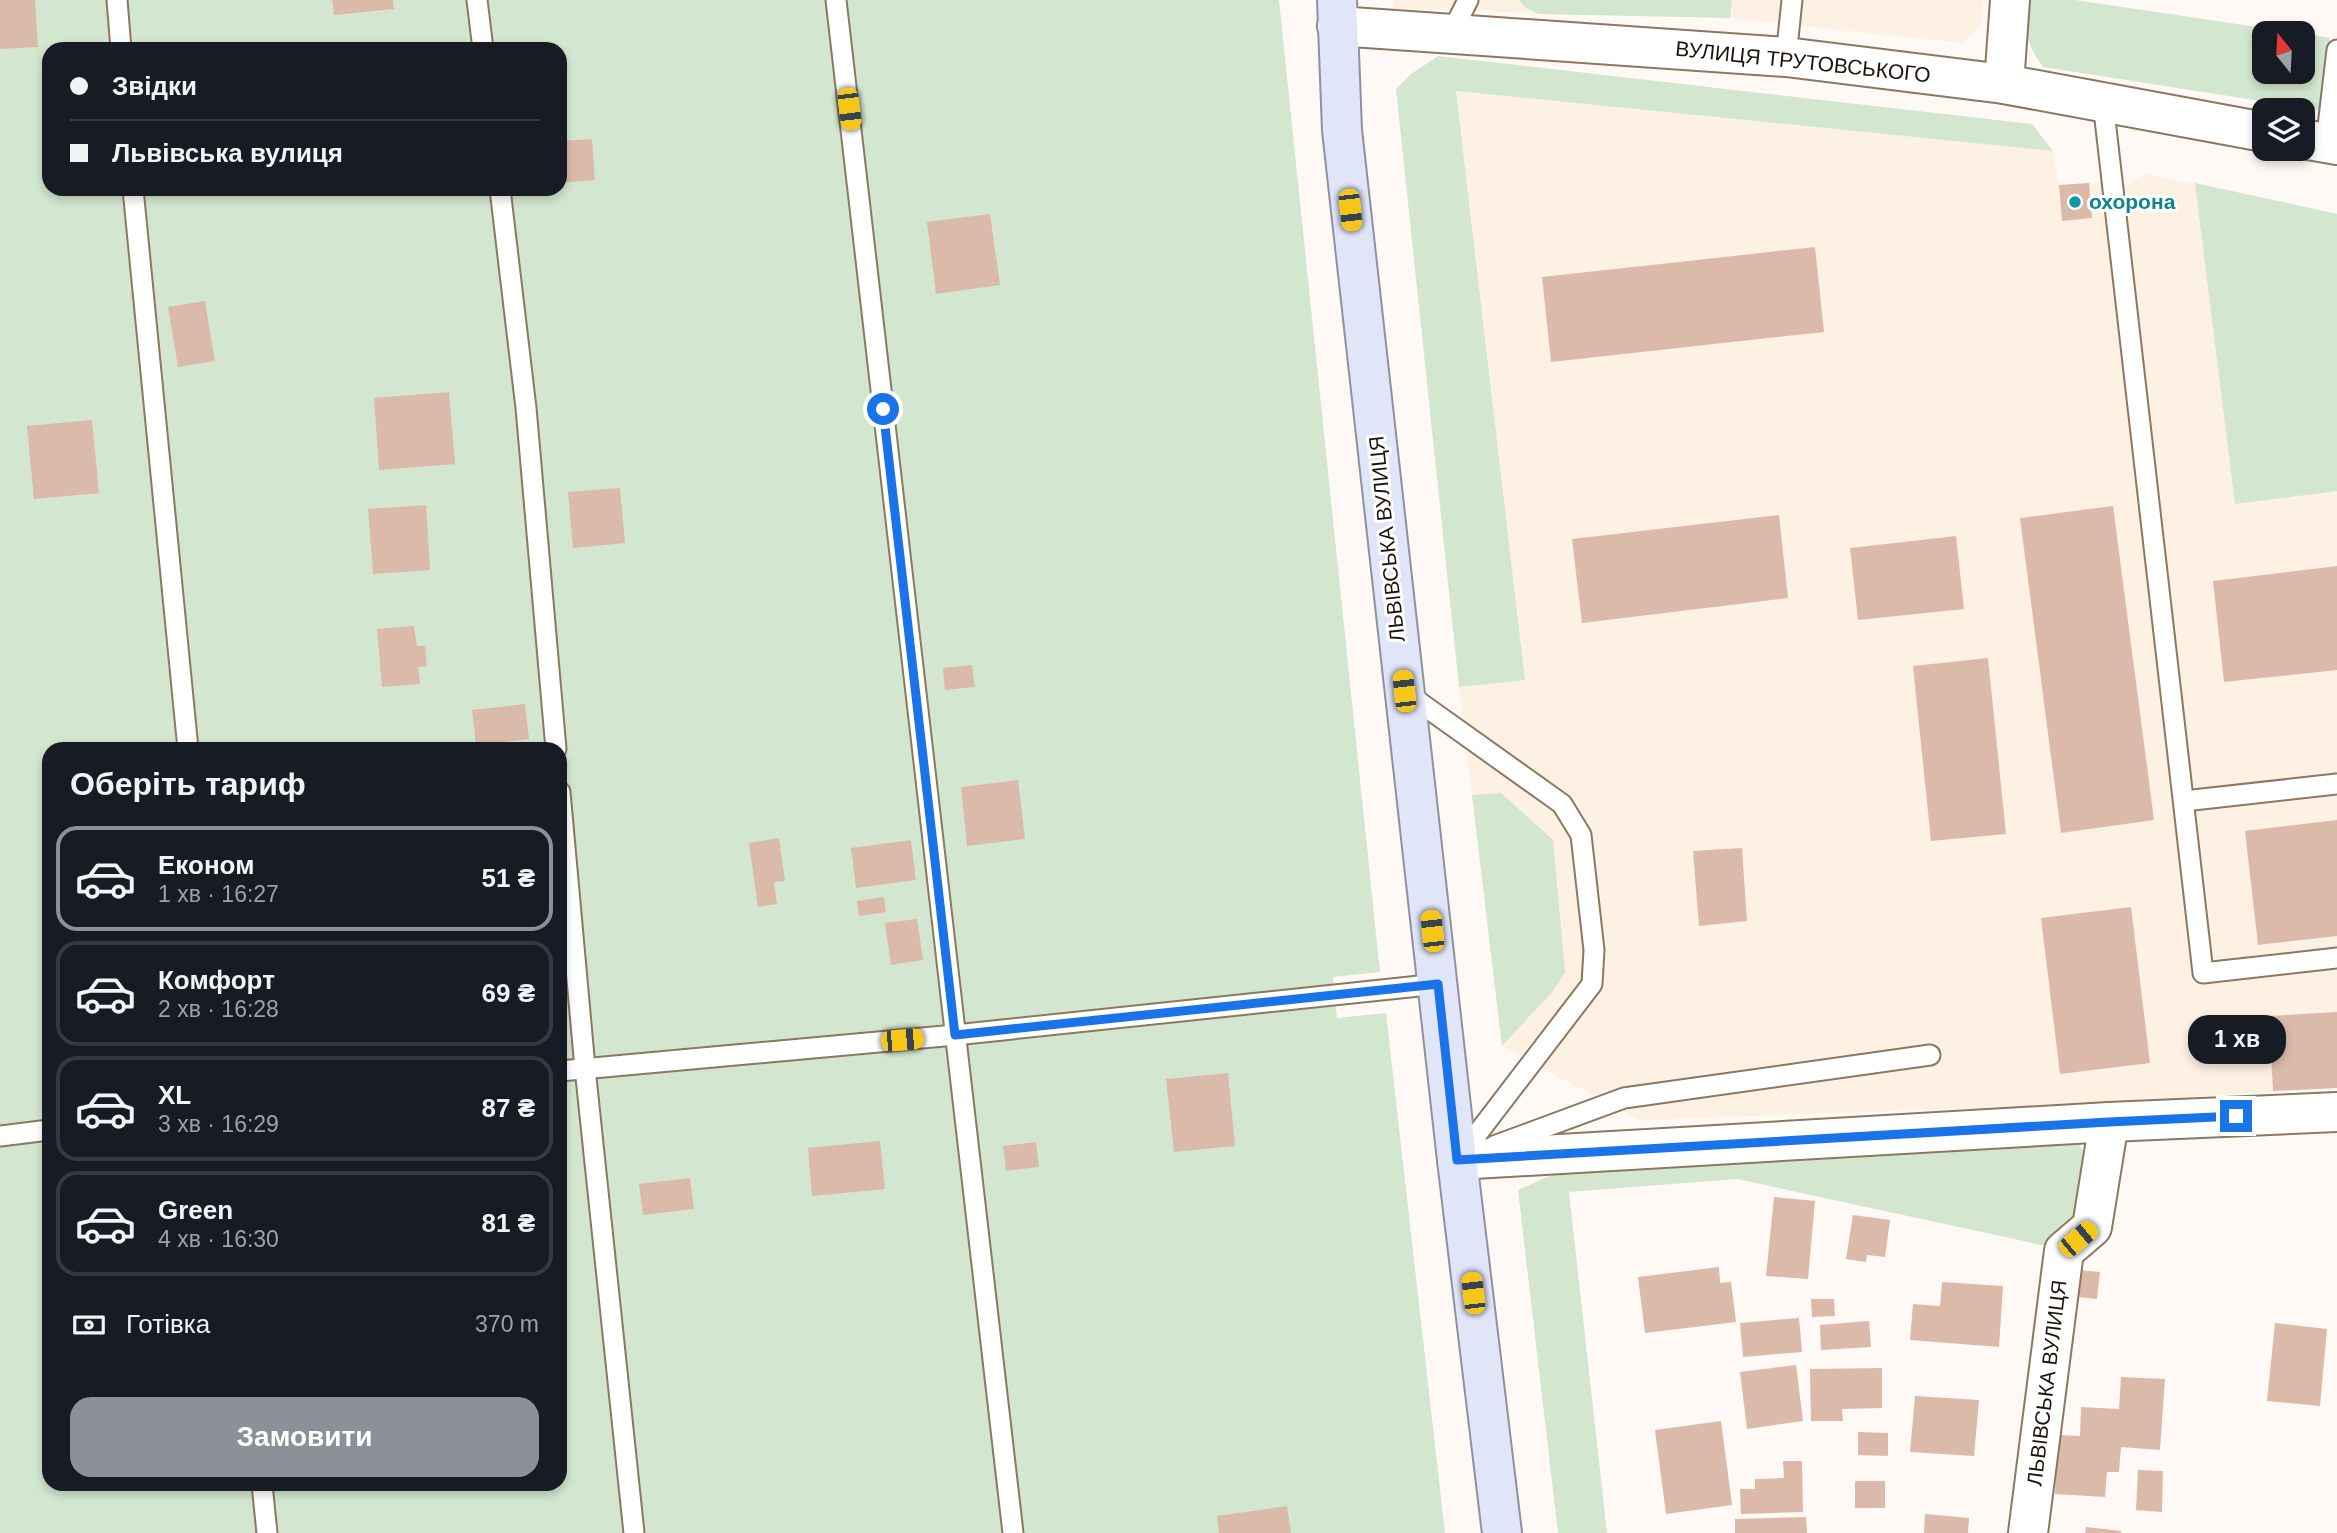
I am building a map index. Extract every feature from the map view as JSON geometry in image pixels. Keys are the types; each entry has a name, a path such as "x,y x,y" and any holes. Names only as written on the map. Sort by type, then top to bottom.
{"main road":[{"name":"ЛЬВІВСЬКА ВУЛИЦЯ","path":"1337,13 1342,130 1457,1160 1502,1533"}],"street":[{"path":"2004,84 2010,0"},
{"name":"ВУЛИЦЯ ТРУТОВСЬКОГО","path":"1337,13 1460,16 2004,84 2252,130"},
{"path":"1457,1160 2109,1122 2337,1112"},
{"name":"ЛЬВІВСЬКА ВУЛИЦЯ","path":"2028,1533 2064,1251 2092,1227 2109,1122"}],"lane":[{"path":"117,0 120,42"},
{"path":"477,0 482,42"},
{"path":"836,0 1013,1533"},
{"path":"1786,57 1792,0"},
{"path":"2322,142 2337,50"},
{"path":"2103,102 2203,973 2337,958"},
{"path":"134,196 187,742"},
{"path":"501,196 526,408 555,742"},
{"path":"1404,691 1562,804 1581,835 1594,950 1592,984 1457,1160"},
{"path":"2183,802 2337,784"},
{"path":"567,872 584,1068 634,1533"},
{"path":"567,1070 955,1035 1438,984"},
{"path":"1457,1160 1624,1098 1930,1055"},
{"path":"0,1136 42,1131"},
{"path":"263,1491 267,1533"}],"shaded area":[{"path":"1393,0 1983,0 1981,25 1963,43 1730,18 1393,9"},
{"path":"1456,91 2053,151 2059,185 2112,181 2127,185 2144,174 2337,214 2337,1088 2034,1106 1639,1120 1502,1046 1459,687 1525,679"}],"green space":[{"path":"0,0 1279,0 1380,972 1333,977 1337,1018 1386,1013 1445,1533 0,1533"},
{"path":"1519,0 1732,0 1730,18 1538,14"},
{"path":"2026,0 2075,0 2252,26 2252,84 2315,84 2315,36 2330,38 2319,110 2315,109 2315,98 2252,100 2043,67 2027,35"},
{"path":"1438,56 2032,124 2053,151 1456,91 1525,680 1459,687 1396,89 1411,74"},
{"path":"2195,183 2337,214 2337,491 2235,504"},
{"path":"1501,793 1553,840 1565,972 1554,990 1502,1046 1472,795"},
{"path":"2077,1142 2089,1159 2081,1223 2051,1247 1737,1179 1569,1192 1607,1533 1558,1533 1518,1190 1565,1169"}],"building":[{"path":"0,0 35,0 38,47 0,49"},
{"path":"332,0 393,0 394,9 334,15"},
{"path":"592,139 595,180 567,182 567,141"},
{"name":"охорона","path":"2089,183 2092,218 2062,221 2059,185"},
{"path":"990,214 1000,285 936,294 927,222"},
{"path":"1815,247 1824,332 1551,362 1542,277"},
{"path":"205,301 215,361 178,367 168,307"},
{"path":"449,392 455,464 379,470 374,398"},
{"path":"92,420 99,493 34,499 27,426"},
{"path":"620,488 625,543 573,548 568,492"},
{"path":"426,505 430,570 373,574 368,509"},
{"path":"2113,506 2154,820 2061,833 2020,518"},
{"path":"1779,515 1788,598 1582,623 1572,539"},
{"path":"1956,536 1964,609 1858,620 1850,548"},
{"path":"2337,566 2337,670 2224,682 2213,581"},
{"path":"414,626 417,646 425,646 427,666 418,667 420,684 382,687 377,629"},
{"path":"1988,658 2006,834 1931,841 1913,666"},
{"path":"972,665 975,687 945,690 943,668"},
{"path":"525,704 529,739 476,742 472,710"},
{"path":"1018,780 1025,839 967,846 961,787"},
{"path":"2337,820 2337,936 2258,945 2245,831"},
{"path":"779,838 785,881 774,882 777,904 758,907 749,843"},
{"path":"911,840 916,880 856,888 851,848"},
{"path":"1742,848 1747,921 1699,926 1693,851"},
{"path":"884,897 886,912 859,916 857,901"},
{"path":"2131,907 2150,1063 2060,1074 2041,918"},
{"path":"917,919 923,960 891,965 885,923"},
{"path":"2337,1012 2337,1088 2273,1091 2269,1016"},
{"path":"1228,1073 1235,1146 1174,1152 1166,1079"},
{"path":"880,1141 885,1189 812,1196 808,1148"},
{"path":"1036,1142 1039,1167 1006,1171 1003,1146"},
{"path":"690,1178 694,1209 643,1215 639,1184"},
{"path":"1774,1197 1815,1201 1808,1279 1766,1276"},
{"path":"1853,1215 1890,1220 1885,1257 1867,1255 1866,1262 1846,1259"},
{"path":"1719,1267 1720,1283 1731,1282 1736,1322 1645,1333 1638,1277"},
{"path":"2079,1270 2100,1272 2097,1299 2077,1297"},
{"path":"1942,1282 2003,1286 1999,1347 1910,1340 1913,1304 1940,1306"},
{"path":"1811,1299 1834,1299 1835,1316 1812,1317"},
{"path":"1799,1318 1802,1352 1743,1357 1740,1323"},
{"path":"1869,1321 1871,1347 1821,1350 1820,1325"},
{"path":"2275,1323 2327,1329 2320,1406 2267,1401"},
{"path":"1796,1365 1803,1421 1747,1429 1740,1372"},
{"path":"1882,1368 1882,1408 1842,1409 1843,1421 1811,1421 1810,1369"},
{"path":"2121,1377 2165,1379 2160,1450 2121,1447 2119,1472 2107,1472 2105,1497 2055,1494 2058,1435 2080,1436 2081,1407 2119,1409"},
{"path":"1915,1396 1979,1400 1974,1456 1910,1452"},
{"path":"1721,1421 1732,1505 1666,1514 1655,1430"},
{"path":"1858,1432 1888,1433 1888,1456 1858,1455"},
{"path":"1783,1461 1802,1461 1803,1512 1741,1514 1740,1489 1755,1489 1755,1479 1784,1478"},
{"path":"2138,1470 2163,1471 2162,1512 2136,1510"},
{"path":"1855,1481 1885,1481 1885,1508 1855,1508"},
{"path":"1287,1506 1291,1533 1219,1533 1217,1516"},
{"path":"1925,1514 1969,1518 1968,1533 1924,1533"},
{"path":"1806,1517 1807,1533 1735,1533 1735,1519"},
{"path":"2086,1527 2121,1531 2121,1533 2085,1533"}],"place":[{"name":"охорона","path":"2075,202"}],"route":[{"path":"883,409 955,1035 1438,984 1457,1160 2236,1116"}]}
